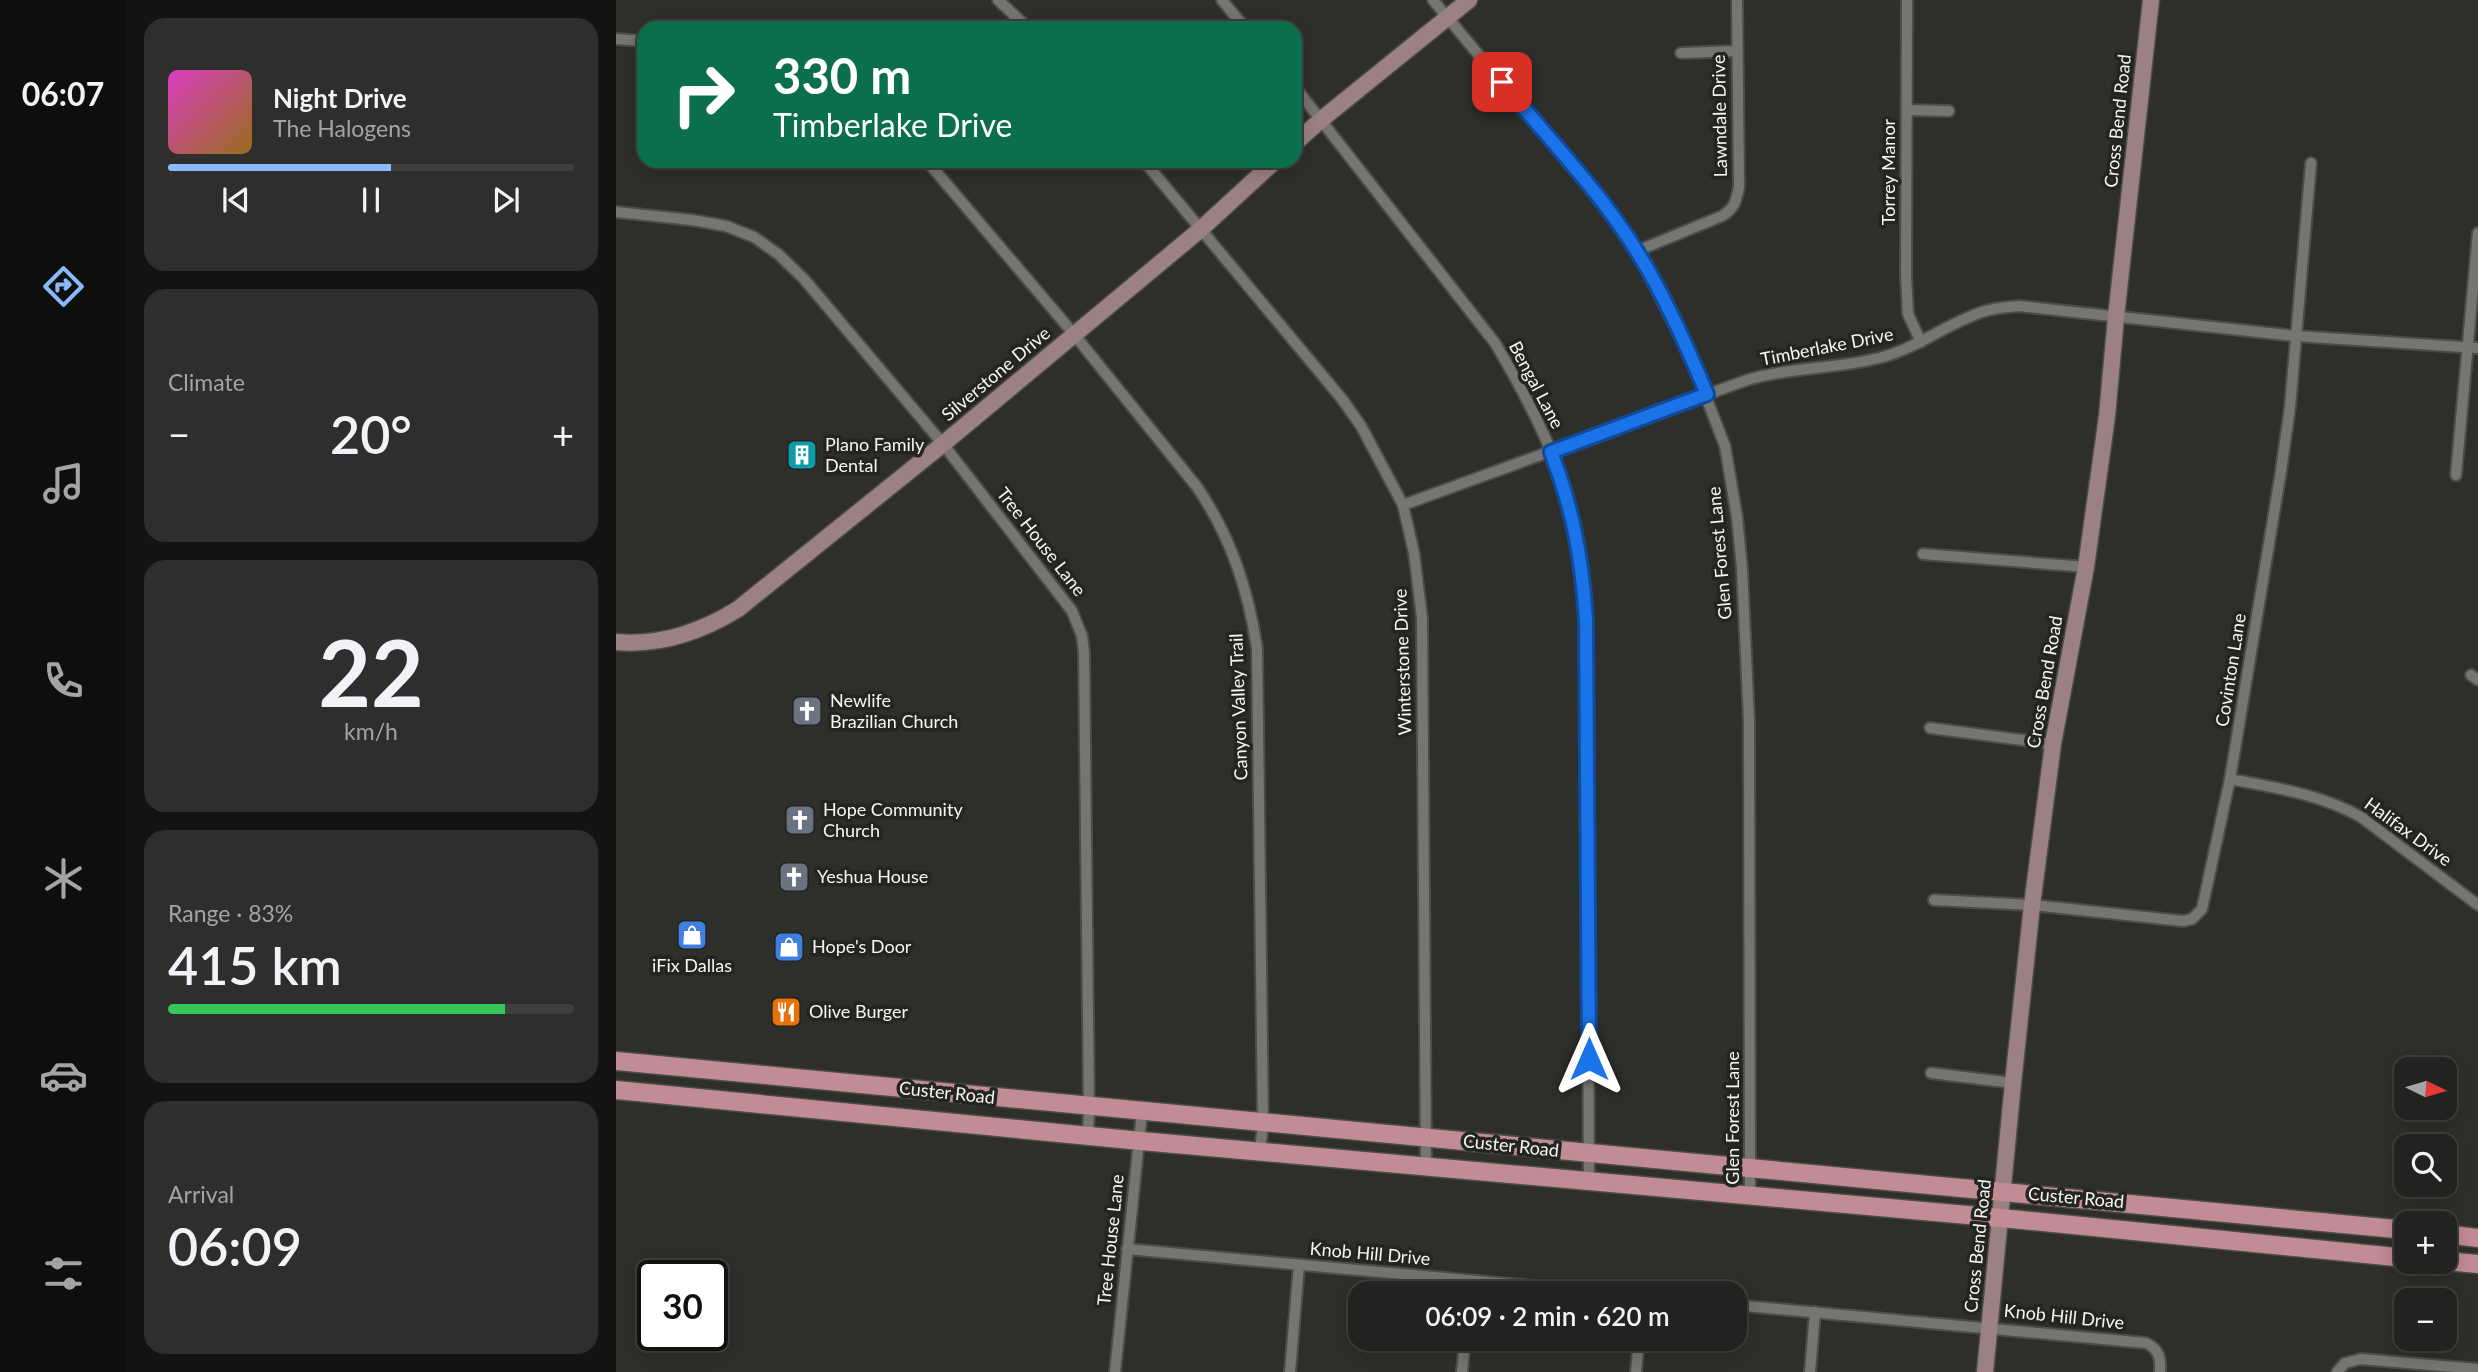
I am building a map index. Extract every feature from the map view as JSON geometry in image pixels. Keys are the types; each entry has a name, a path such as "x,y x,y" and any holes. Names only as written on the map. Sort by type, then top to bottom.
{"main road":[{"name":"Custer Road","path":"616,1061 2394,1229"},
{"name":"Custer Road","path":"616,1090 2394,1257"},
{"path":"2457,1235 2478,1238"},
{"path":"2457,1262 2478,1264"}],"street":[{"path":"998,0 1020,21"},
{"path":"1222,0 1239,21"},
{"name":"Glen Forest Lane","path":"1433,0 1606,208 1637,251 1707,394 1727,457 1742,569 1749,721 1750,1196"},
{"path":"1302,137 1469,0"},
{"name":"Lawndale Drive","path":"1637,251 1722,216 1731,211 1736,203 1739,187 1737,0"},
{"name":"Torrey Manor","path":"1907,0 1906,275 1909,314 1921,342"},
{"name":"Cross Bend Road","path":"1985,1372 2032,905 2053,744 2085,567 2107,416 2151,0"},
{"path":"616,39 637,40"},
{"path":"1681,53 1737,51"},
{"name":"Bengal Lane","path":"1302,95 1495,343 1513,373 1551,452 1566,491 1577,534 1586,620 1589,1181"},
{"path":"1907,110 1949,111"},
{"name":"Covinton Lane","path":"1934,900 2032,905 2168,920 2192,919 2202,909 2230,779 2281,471 2290,407 2311,163"},
{"name":"Canyon Valley Trail","path":"933,168 1073,333 1197,487 1214,512 1233,550 1248,594 1257,648 1263,1123 1260,1151"},
{"name":"Winterstone Drive","path":"1150,168 1342,399 1379,458 1402,505 1414,553 1422,618 1426,1167"},
{"name":"Silverstone Drive","path":"616,642 659,641 684,635 738,609 943,444 1200,229 1267,168"},
{"name":"Tree House Lane","path":"616,212 726,226 754,237 778,254 804,279 943,444 1072,611 1082,636 1084,652 1088,1136"},
{"path":"2456,475 2472,348 2478,233"},
{"name":"Timberlake Drive","path":"1402,505 1771,373 1878,358 1900,352 1979,313 1996,308 2018,306 2296,336 2472,348"},
{"path":"1923,554 2085,567"},
{"path":"1930,728 2053,744"},
{"name":"Halifax Drive","path":"2230,779 2311,794 2341,806 2361,817 2478,905"},
{"path":"1931,1073 2012,1083"},
{"name":"Tree House Lane","path":"1115,1372 1142,1112"},
{"name":"Knob Hill Drive","path":"1127,1249 1471,1281"},
{"path":"1290,1372 1299,1265"},
{"name":"Knob Hill Drive","path":"1747,1306 2146,1343 2158,1351 2160,1372"},
{"path":"1810,1372 1815,1312"},
{"path":"1462,1372 1464,1351"},
{"path":"1636,1372 1638,1351"},
{"path":"2337,1372 2345,1363 2361,1359 2478,1369"}],"place":[{"name":"Plano Family Dental","path":"802,455"},
{"name":"Newlife Brazilian Church","path":"807,711"},
{"name":"Hope Community Church","path":"800,820"},
{"name":"Yeshua House","path":"794,877"},
{"name":"iFix Dallas","path":"692,935"},
{"name":"Hope's Door","path":"789,947"},
{"name":"Olive Burger","path":"786,1012"}],"route":[{"path":"1502,82 1618,223 1637,251 1707,394 1551,452 1566,491 1577,534 1586,620 1589,1059"}]}
